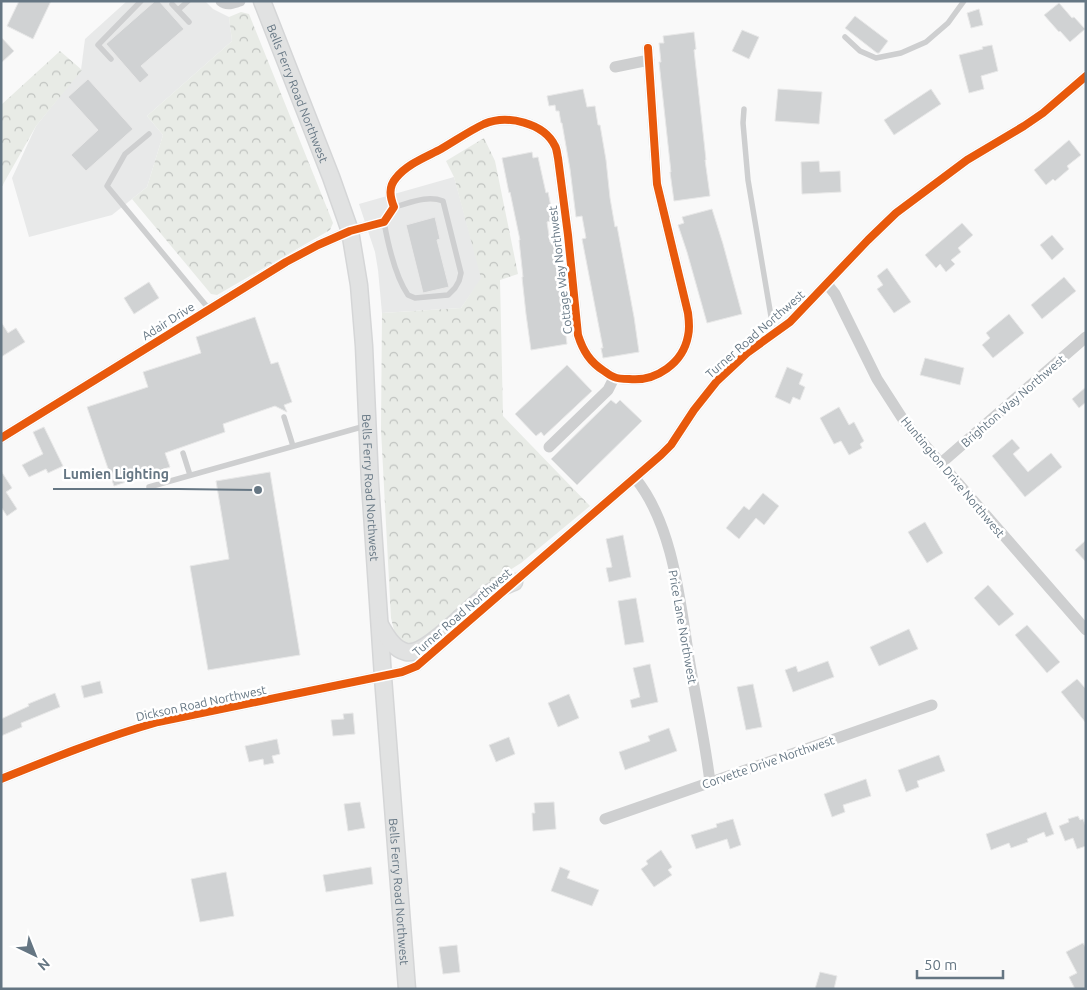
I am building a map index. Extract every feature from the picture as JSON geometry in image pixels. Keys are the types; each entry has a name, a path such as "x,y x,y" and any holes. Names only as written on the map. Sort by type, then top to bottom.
{"main road":[{"name":"Bells Ferry Road Northwest","path":"262,1 331,177 350,231 359,285 379,623 407,989"},
{"path":"379,623 394,645 406,652 413,652 437,638 496,588 514,582"}],"street":[{"path":"221,1 230,4 240,1"},
{"path":"549,447 608,390 614,378 645,379 658,374 671,366 681,354 688,337 688,313 657,184 648,48"},
{"path":"615,67 649,60"},
{"name":"Turner Road Northwest","path":"383,676 402,672 417,666 657,460 671,445 717,380 747,353 790,322 896,213 967,160 1043,113 1086,76"},
{"name":"Cottage Way Northwest","path":"394,207 390,196 391,186 396,178 411,165 486,123 502,119 520,121 536,127 548,136 555,146 558,158 578,335 586,354 595,365 614,378"},
{"path":"350,231 384,222 394,207"},
{"name":"Adair Drive","path":"1,438 286,262 350,231"},
{"name":"Huntington Drive Northwest","path":"827,284 835,294 878,379 904,422 1086,630"},
{"name":"Brighton Way Northwest","path":"940,464 1086,337"},
{"name":"Price Lane Northwest","path":"635,478 653,506 663,528 676,582 710,782"},
{"name":"Dickson Road Northwest","path":"1,779 97,741 150,724 383,676"},
{"name":"Corvette Drive Northwest","path":"605,819 932,705"}],"lane":[{"path":"111,59 98,45 141,1"},
{"path":"178,10 188,1"},
{"path":"845,37 860,51 876,58 901,53 926,42 948,23 964,1"},
{"path":"172,4 189,22"},
{"path":"744,109 743,123 748,180 774,334"},
{"path":"149,134 125,154 106,186 208,309"},
{"path":"384,222 401,283 408,295 416,298 448,295 454,290 461,273 442,201 423,199 394,207"},
{"path":"284,417 293,446"},
{"path":"148,487 367,426"},
{"path":"183,453 190,476"}],"shaded area":[{"path":"127,1 205,1 213,9 229,17 232,41 147,116 163,135 147,187 112,215 29,237 12,178 36,126 81,70 85,39"},
{"path":"454,177 482,278 461,308 382,313 375,252 359,204"}],"green space":[{"path":"241,12 249,14 333,223 330,230 217,295 211,294 132,199 147,187 163,135 147,116 232,41 229,17"},
{"path":"60,51 82,70 36,126 1,188 1,105"},
{"path":"484,138 495,161 518,274 500,280 503,416 590,506 521,563 479,590 424,639 412,645 402,642 395,634 391,618 381,430 382,313 461,308 481,278 454,177 446,161"}],"building":[{"path":"19,1 51,1 33,39 7,26"},
{"path":"155,1 159,1 184,29 141,66 149,75 140,83 106,44"},
{"path":"1059,3 1085,29 1070,42 1044,15"},
{"path":"979,9 983,25 971,28 967,13"},
{"path":"855,16 888,41 879,53 845,28"},
{"path":"742,30 759,37 749,59 732,51"},
{"path":"694,32 696,49 694,50 710,196 674,201 659,62 661,62 659,43 664,43 663,36"},
{"path":"1,37 14,51 1,63"},
{"path":"992,45 998,71 981,76 984,89 969,93 959,55"},
{"path":"88,79 133,129 86,171 71,155 98,130 68,97"},
{"path":"583,89 587,107 595,106 598,125 600,125 610,198 615,227 617,226 639,352 603,358 601,348 603,348 582,239 586,238 582,216 576,217 570,169 559,111 556,111 555,105 549,106 547,96"},
{"path":"778,89 822,92 819,124 775,121"},
{"path":"931,89 941,104 894,135 884,120"},
{"path":"1069,140 1081,155 1067,166 1069,169 1055,181 1053,179 1046,185 1034,170"},
{"path":"532,152 533,158 538,157 546,193 548,192 550,202 553,220 547,222 550,242 555,241 567,344 531,350 522,277 520,240 502,158"},
{"path":"819,161 820,172 840,171 841,192 802,194 801,162"},
{"path":"712,209 742,314 707,323 678,225 684,223 682,217"},
{"path":"435,217 440,239 437,240 449,287 423,293 406,225"},
{"path":"962,223 973,235 958,248 961,252 951,260 955,264 946,272 940,264 936,268 925,255"},
{"path":"1052,235 1064,249 1052,260 1040,245"},
{"path":"887,268 911,302 894,313 877,289 883,285 877,276"},
{"path":"1064,277 1076,291 1042,319 1031,305"},
{"path":"149,282 159,298 134,314 124,298"},
{"path":"1009,314 1024,333 993,358 982,345 990,338 986,333"},
{"path":"255,317 271,364 278,362 292,402 284,405 287,412 275,406 223,424 225,432 165,453 170,467 114,486 87,407 148,387 143,372 201,353 196,337"},
{"path":"1,322 8,333 16,328 25,342 1,357"},
{"path":"925,358 964,368 960,385 920,375"},
{"path":"567,365 592,391 544,436 541,432 536,436 515,414"},
{"path":"787,367 803,374 799,384 805,387 800,400 793,397 790,404 775,397"},
{"path":"1086,387 1086,402 1079,408 1072,399"},
{"path":"611,400 616,404 620,400 642,421 577,485 551,459"},
{"path":"839,407 849,425 854,422 864,441 860,444 862,448 849,455 841,441 834,444 820,418"},
{"path":"44,427 63,466 48,473 46,469 29,477 22,465 43,454 33,432"},
{"path":"1012,439 1020,448 1013,454 1028,472 1051,453 1062,467 1025,497 992,456"},
{"path":"1,471 12,488 6,492 17,509 7,516 1,507"},
{"path":"270,472 300,655 208,670 190,566 229,559 216,481"},
{"path":"763,493 779,506 764,525 756,518 739,539 726,528 744,506 749,510"},
{"path":"925,522 943,553 927,563 908,532"},
{"path":"623,535 631,577 609,582 606,568 612,567 606,539"},
{"path":"1086,540 1086,562 1075,550"},
{"path":"988,585 1014,614 999,626 974,598"},
{"path":"636,598 644,642 625,645 618,601"},
{"path":"1027,625 1060,662 1047,673 1015,635"},
{"path":"909,629 918,649 879,666 870,647"},
{"path":"828,661 834,677 793,692 785,670 796,666 798,672"},
{"path":"650,664 658,702 632,708 630,700 640,697 633,668"},
{"path":"1077,679 1086,689 1086,723 1061,692"},
{"path":"100,681 103,693 84,698 81,686"},
{"path":"753,684 762,727 746,730 737,687"},
{"path":"55,693 60,707 21,723 22,727 1,736 1,719 29,706 28,704"},
{"path":"569,694 579,718 558,727 548,703"},
{"path":"353,713 355,734 333,736 331,720 344,719 343,714"},
{"path":"669,728 677,751 625,770 619,752 650,741 648,736"},
{"path":"509,737 515,754 496,762 489,745"},
{"path":"277,739 280,754 272,756 274,763 264,765 263,759 249,762 245,746"},
{"path":"939,755 945,771 917,781 919,787 906,792 898,770"},
{"path":"866,779 871,796 843,805 845,812 832,817 824,794"},
{"path":"360,802 365,828 348,831 344,804"},
{"path":"554,802 556,829 533,831 532,813 535,813 534,803"},
{"path":"1046,812 1054,834 1046,837 1044,832 1027,839 1028,842 1011,848 1009,843 991,850 986,834"},
{"path":"1078,816 1080,820 1083,819 1086,827 1086,846 1077,849 1073,838 1065,841 1059,826 1069,822 1068,819"},
{"path":"733,819 741,845 730,849 727,839 696,849 691,835 717,827 716,824"},
{"path":"661,850 672,867 668,870 672,875 654,887 641,869 648,864 646,861"},
{"path":"371,867 373,884 326,892 323,875"},
{"path":"560,867 570,871 567,878 599,890 592,906 551,891"},
{"path":"226,872 234,916 200,922 191,879"},
{"path":"1083,943 1086,948 1086,989 1075,989 1069,977 1077,973 1066,952"},
{"path":"457,945 460,972 443,974 439,947"},
{"path":"820,972 837,976 834,989 815,989"}],"cycle path":[{"path":"1,438 286,262 350,231 384,222 394,207 391,188 393,181 400,173 417,161 478,127 493,121 514,121 534,126 550,138 556,149 568,235 578,335 588,356 599,368 619,379 649,377 667,369 680,355 685,346 689,333 689,322 657,184 648,48"},
{"path":"1,779 99,741 158,722 402,672 417,666 661,455 671,445 694,410 717,381 747,353 790,322 896,213 967,160 1043,113 1086,76"}],"place":[{"name":"Lumien Lighting","path":"258,490"}]}
